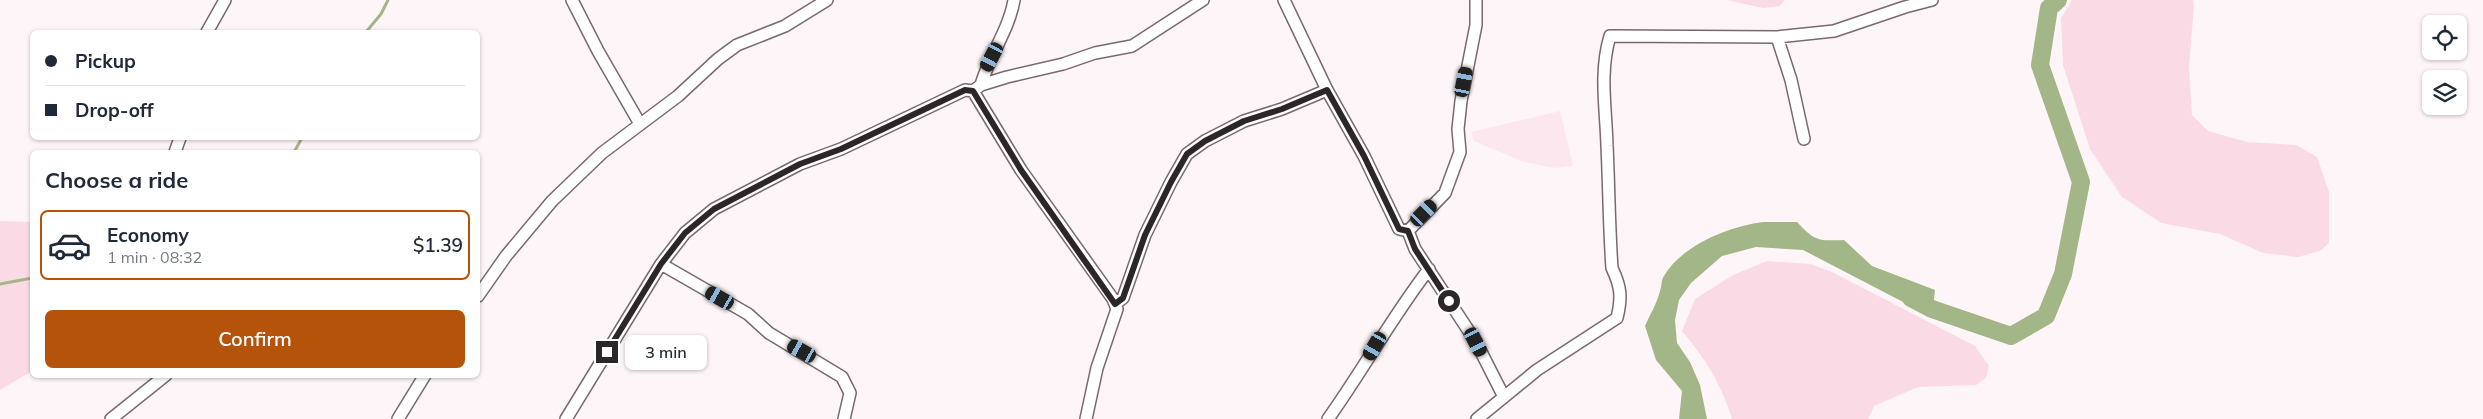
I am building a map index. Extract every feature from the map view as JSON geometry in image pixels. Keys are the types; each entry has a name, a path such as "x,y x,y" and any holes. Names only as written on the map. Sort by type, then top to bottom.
{"street":[{"path":"208,30 225,0"},
{"path":"572,0 598,51 640,124"},
{"path":"480,293 506,256 552,201 602,153 678,96 718,59 738,45 785,26 827,0"},
{"path":"977,88 998,46 1014,0"},
{"path":"566,419 661,264 685,233 714,209 800,164 841,149 965,90 977,88 1007,76 1063,64 1095,53 1132,46 1203,0"},
{"path":"1284,0 1327,90 1364,156 1399,229 1408,231"},
{"path":"1408,231 1445,193 1460,152 1458,129 1476,24 1476,0"},
{"path":"1477,419 1537,370 1617,318 1621,299 1620,286 1612,268 1607,144 1602,95 1606,50 1610,36 1776,37 1834,31 1932,0"},
{"path":"1776,37 1792,80 1804,139"},
{"path":"977,88 1021,170 1117,309 1096,368 1086,419"},
{"path":"1115,304 1123,298 1145,235 1187,154 1205,141 1244,121 1282,109 1327,90"},
{"path":"1408,231 1415,249 1476,342 1504,397"},
{"path":"661,264 748,314 769,333 842,377 850,393 844,419"},
{"path":"1328,419 1350,389 1383,332 1429,269"},
{"path":"111,419 162,378"},
{"path":"398,419 423,378"}],"shaded area":[{"path":"1727,0 1785,0 1779,6 1763,8"},
{"path":"2072,0 2193,0 2189,66 2192,115 2208,131 2247,142 2296,145 2317,157 2329,192 2329,243 2320,251 2298,257 2263,253 2220,234 2161,223 2122,197 2090,149 2063,65 2061,18"},
{"path":"1560,111 1573,166 1555,168 1524,162 1474,141 1471,132"},
{"path":"0,221 30,222 30,372 0,390"},
{"path":"1763,222 1797,222 1808,233 1822,240 1844,240 1872,266 1935,290 1932,317 1803,250 1756,247 1722,256 1691,283 1679,300 1675,320 1677,343 1690,362 1700,385 1707,419 1679,419 1682,391 1656,360 1645,326 1657,300 1663,278 1682,255 1695,246 1736,228"},
{"path":"1767,261 1811,264 1832,272 1975,346 1989,366 1986,378 1976,385 1918,387 1874,406 1868,419 1732,419 1712,372 1682,331 1695,299 1733,275"}],"waterway":[{"path":"368,30 381,14 388,0"},
{"path":"1911,298 1932,309 2011,336 2046,316 2063,274 2081,182 2040,65 2049,8 2058,0"},
{"path":"295,150 301,140"},
{"path":"0,284 30,278"}],"route":[{"path":"607,352 661,264 685,233 714,209 768,179 800,164 841,149 965,90 973,91 1021,170 1115,304 1123,298 1145,235 1187,154 1205,141 1244,121 1282,109 1327,90 1364,156 1379,191 1399,229 1408,231 1415,249 1449,301"}]}
